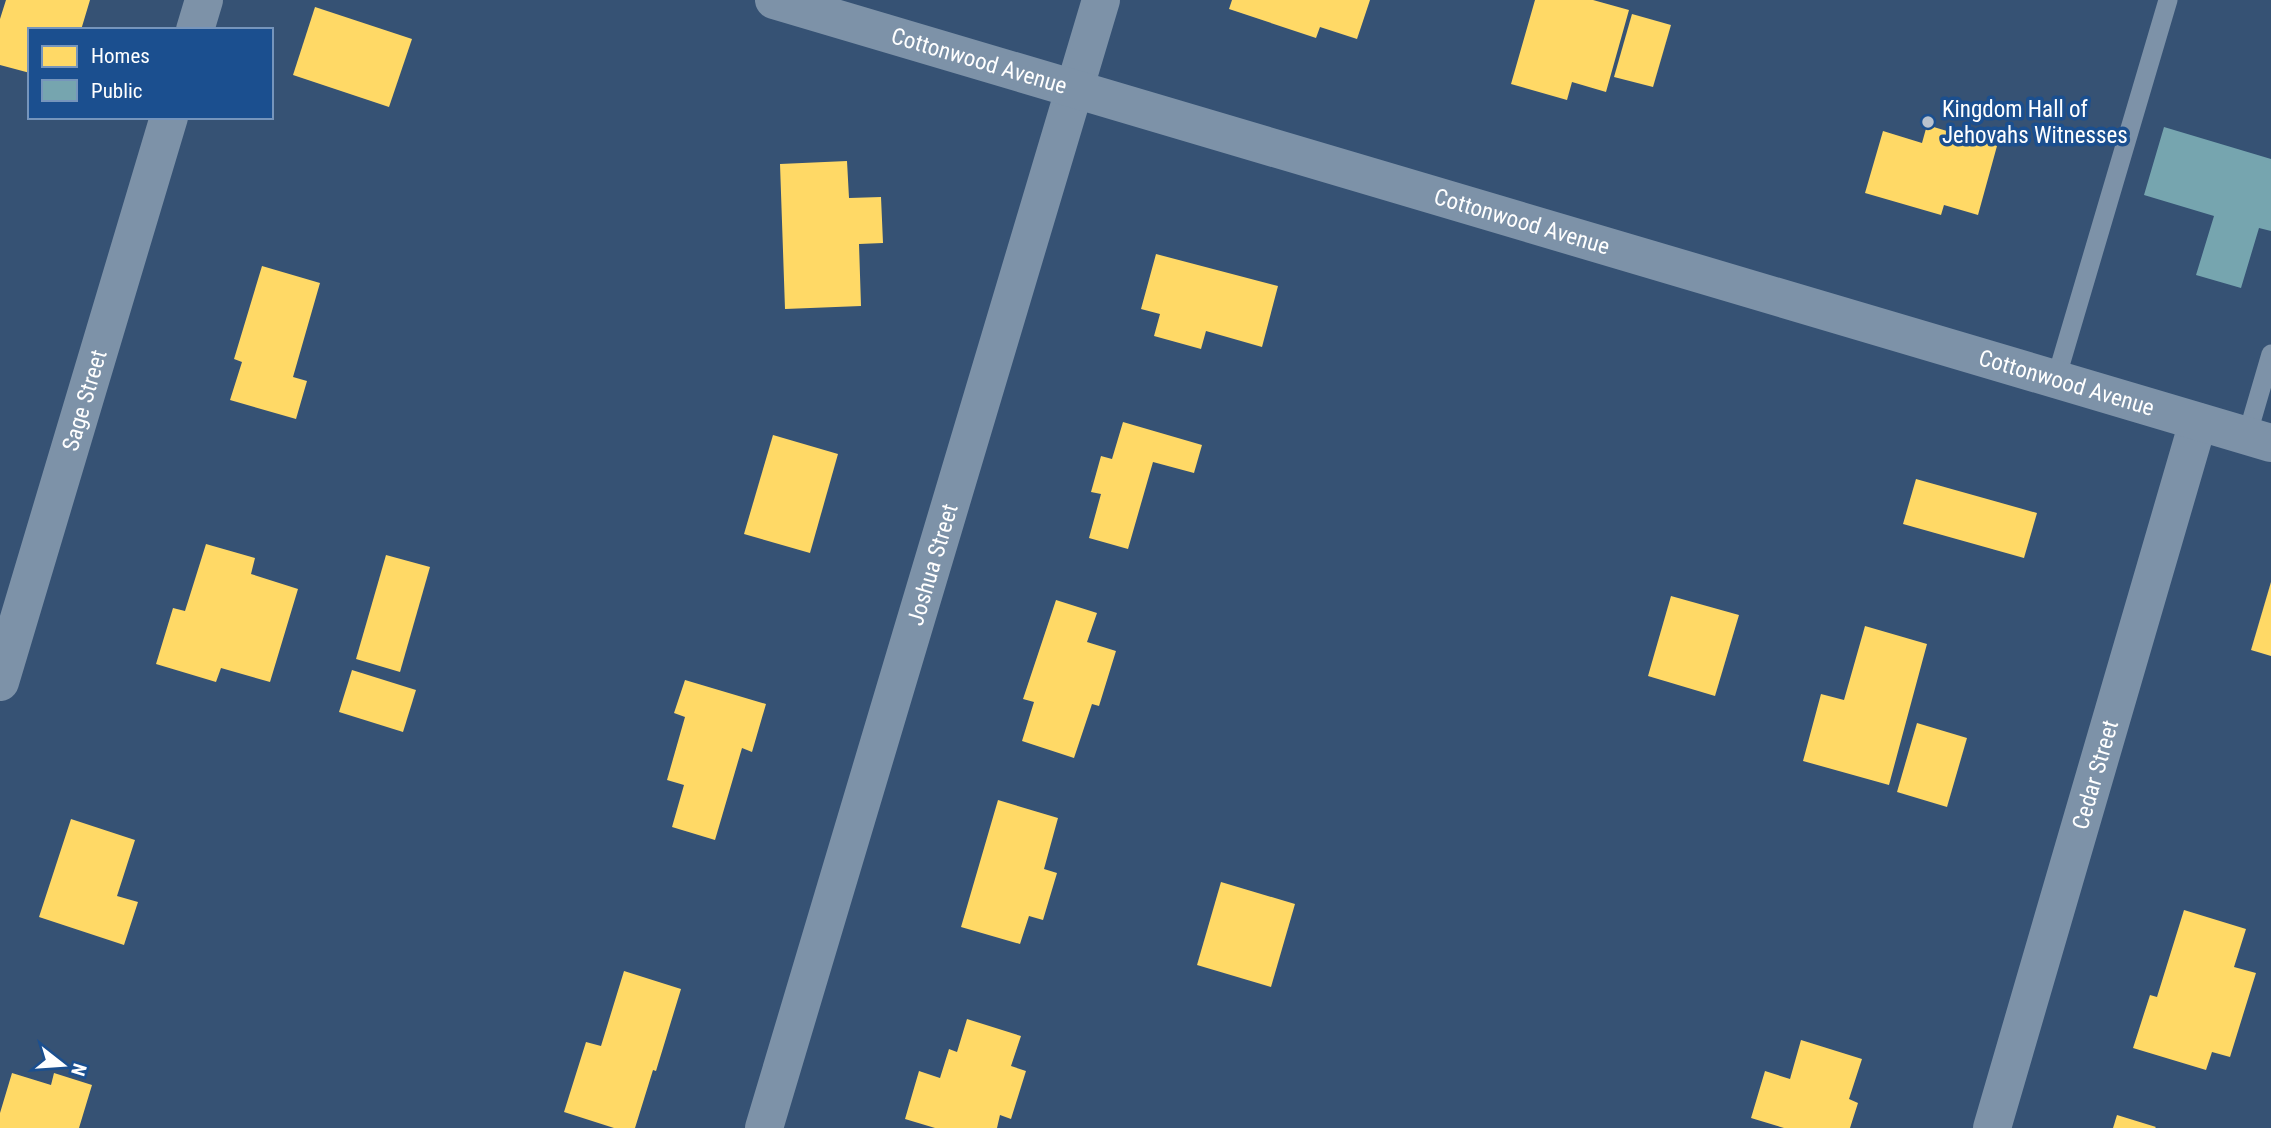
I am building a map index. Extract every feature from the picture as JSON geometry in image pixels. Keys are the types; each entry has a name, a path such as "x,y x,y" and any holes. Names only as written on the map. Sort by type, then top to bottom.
{"street":[{"path":"196,28 204,0"},
{"name":"Cottonwood Avenue","path":"774,0 2259,440"},
{"name":"Joshua Street","path":"764,1128 1101,0"},
{"name":"Sage Street","path":"0,682 168,119"},
{"name":"Cedar Street","path":"1992,1128 2198,422"}],"lane":[{"path":"2056,380 2168,0"},
{"path":"2259,440 2271,354"}],"building: Homes":[{"path":"6,0 90,0 82,28 28,28 28,72 0,65 0,19"},
{"path":"1232,0 1370,0 1357,39 1320,27 1316,38 1229,9"},
{"path":"1535,0 1593,0 1629,10 1606,92 1572,82 1567,100 1511,84"},
{"path":"315,7 412,39 389,107 293,75"},
{"path":"1632,14 1671,25 1653,87 1614,77"},
{"path":"1927,125 1997,146 1978,215 1944,205 1941,215 1865,193 1883,131 1922,143"},
{"path":"847,161 849,198 881,197 883,243 859,244 861,306 785,309 780,164"},
{"path":"1156,254 1278,286 1262,347 1206,331 1201,349 1154,336 1160,314 1141,309"},
{"path":"262,266 320,283 293,377 307,381 296,419 230,400 242,362 234,359"},
{"path":"1123,422 1202,445 1194,473 1153,462 1128,549 1089,538 1101,494 1091,492 1101,456 1112,459"},
{"path":"773,435 838,454 810,553 744,534"},
{"path":"1916,479 2037,513 2024,558 1903,524"},
{"path":"206,544 255,558 251,574 298,589 270,682 221,668 216,682 156,664 173,608 185,611"},
{"path":"386,555 430,567 400,672 356,659"},
{"path":"2271,582 2271,656 2251,650"},
{"path":"1671,596 1739,615 1715,696 1648,676"},
{"path":"1056,600 1097,613 1087,642 1116,651 1099,706 1092,704 1074,758 1022,741 1034,702 1023,699"},
{"path":"1865,626 1927,644 1889,785 1803,761 1821,694 1844,700"},
{"path":"352,670 416,690 403,732 339,712"},
{"path":"685,680 766,704 752,752 742,748 715,840 672,827 684,785 667,780 685,717 674,713"},
{"path":"1917,723 1967,738 1947,807 1897,792"},
{"path":"998,800 1058,818 1044,869 1057,873 1043,920 1029,916 1020,944 961,927"},
{"path":"71,819 135,840 117,896 138,902 124,945 39,917"},
{"path":"1221,882 1295,904 1271,987 1197,965"},
{"path":"2184,910 2246,929 2234,967 2256,973 2230,1057 2212,1052 2206,1070 2133,1048 2150,995 2157,997"},
{"path":"624,971 681,989 635,1128 614,1128 564,1112 586,1042 601,1046"},
{"path":"967,1019 1021,1036 1011,1066 1026,1071 1011,1119 1000,1115 997,1128 935,1128 905,1119 919,1071 940,1078 949,1049 957,1052"},
{"path":"1801,1040 1862,1059 1849,1099 1858,1103 1850,1128 1784,1128 1751,1118 1765,1071 1790,1079"},
{"path":"12,1073 51,1085 54,1073 92,1085 79,1128 0,1128 0,1113"},
{"path":"2117,1115 2156,1127 2113,1128"}],"building: Public":[{"path":"2164,127 2271,159 2271,231 2259,228 2241,288 2196,275 2214,216 2144,195"}],"place":[{"name":"Kingdom Hall of Jehovahs Witnesses","path":"1928,122"}]}
